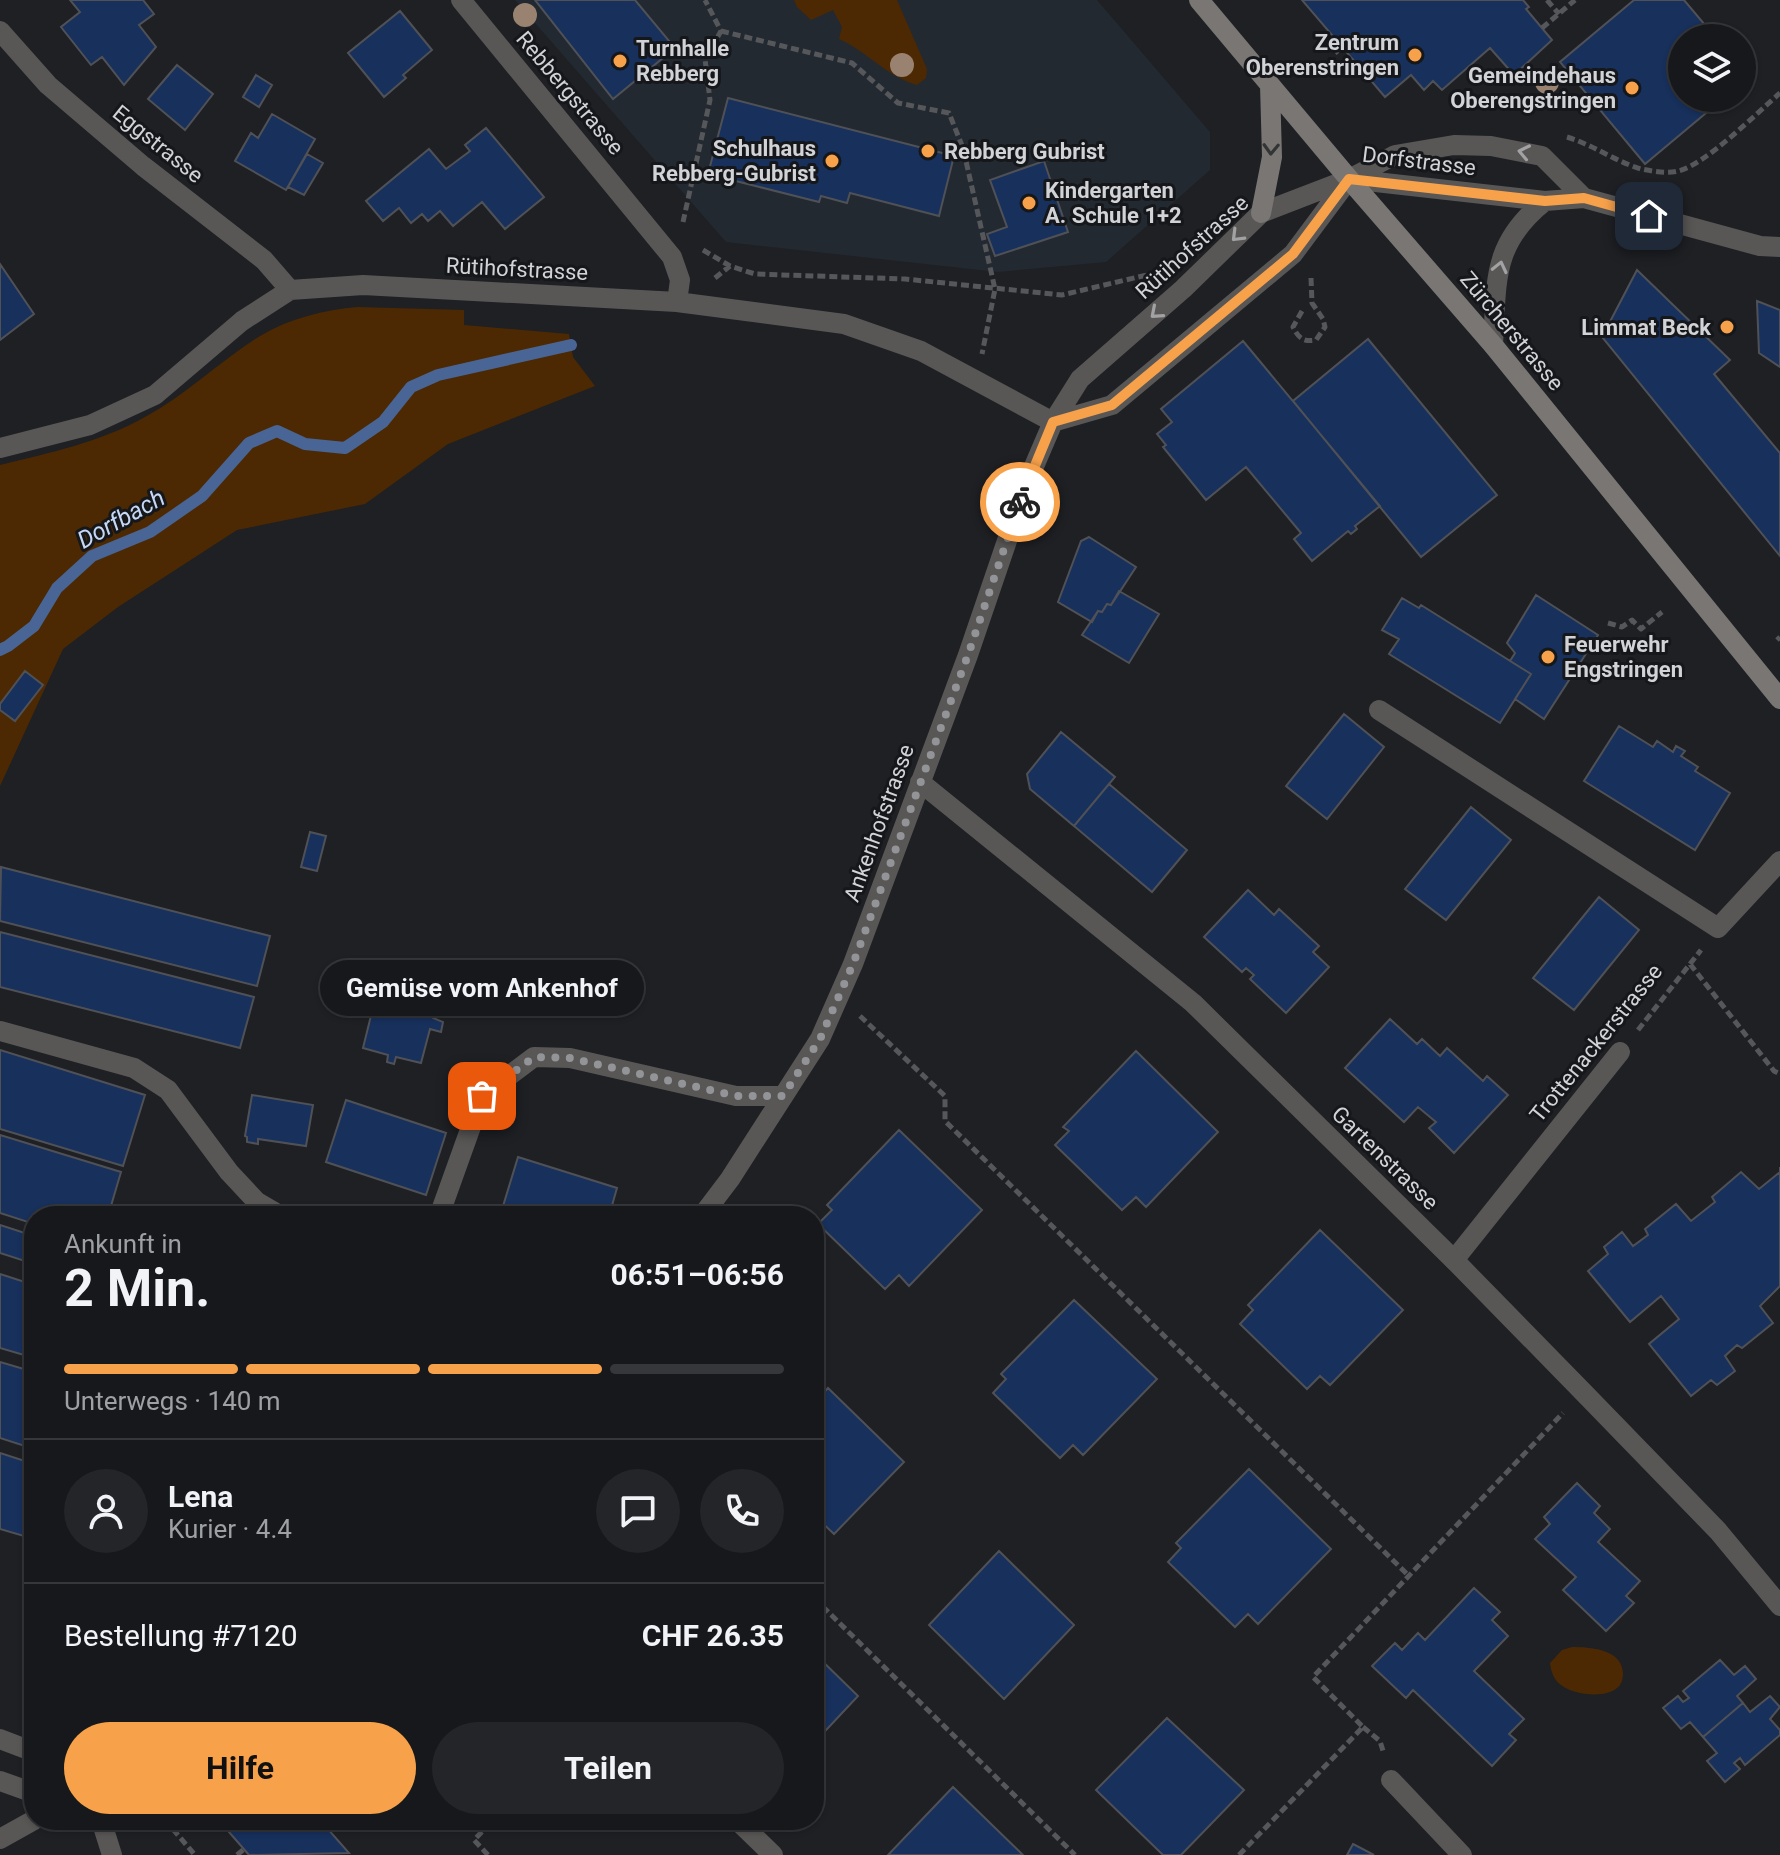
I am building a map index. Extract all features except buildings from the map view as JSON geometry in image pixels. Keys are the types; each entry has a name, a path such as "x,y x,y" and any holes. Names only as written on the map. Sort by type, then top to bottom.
{"main road":[{"name":"Zürcherstrasse","path":"1199,0 1493,345 1780,699"},
{"path":"1261,213 1272,157 1270,85"}],"street":[{"name":"Rebbergstrasse","path":"461,0 672,257 680,280 677,302"},
{"name":"Eggstrasse","path":"0,31 48,85 143,166 264,260 290,290"},
{"name":"Dorfstrasse","path":"1349,179 1395,155 1454,145 1491,146 1542,156 1584,198"},
{"name":"Rütihofstrasse","path":"0,448 90,425 155,395 242,321 290,290 363,285 677,302 844,324 921,351 1053,422 1080,379 1183,289 1261,213 1349,179"},
{"name":"Dorfstrasse","path":"1349,179 1545,201 1584,198 1760,246 1780,247"},
{"path":"1053,422 1112,405 1293,254 1349,179"},
{"path":"1493,345 1498,271 1505,249 1523,219 1545,201"},
{"name":"Ankenhofstrasse","path":"710,1206 820,1039 853,964 968,655 1026,485 1053,422"},
{"path":"1379,710 1718,928 1780,861"},
{"name":"Gartenstrasse","path":"920,782 1193,1003 1583,1392 1718,1531 1780,1606"},
{"path":"0,1031 134,1068 153,1079 168,1090 229,1172 264,1206"},
{"name":"Trottenackerstrasse","path":"1454,1260 1620,1052"},
{"path":"443,1206 482,1096 534,1057 570,1058 736,1096 783,1096"},
{"path":"0,1739 24,1748"},
{"path":"1391,1780 1462,1855"},
{"path":"0,1781 24,1789"},
{"path":"0,1839 24,1826"},
{"path":"104,1830 112,1855"},
{"path":"747,1830 773,1855"}],"path":[{"path":"705,0 721,31 852,63 898,103 949,113 963,148 995,289 982,355"},
{"path":"1547,0 1559,14"},
{"path":"1542,28 1575,0"},
{"path":"681,231 710,100 705,59 721,31"},
{"path":"1335,53 1342,47"},
{"path":"1559,135 1602,150 1637,168 1677,172 1697,162 1780,93"},
{"path":"702,249 730,266 755,274 905,279 1062,295 1164,271"},
{"path":"713,281 730,266"},
{"path":"1302,311 1293,327 1298,337 1306,342 1316,340 1325,327 1312,303 1311,275"},
{"path":"1608,623 1622,627 1632,620 1641,629 1662,612"},
{"name":"Trottenackerstrasse","path":"1620,1052 1718,928"},
{"path":"1690,964 1774,1071 1780,1074"},
{"path":"857,1013 945,1096 945,1121 1409,1576"},
{"path":"1239,1855 1363,1727 1313,1677 1583,1392"},
{"path":"824,1608 1075,1855"},
{"path":"174,1830 195,1855"},
{"path":"484,1830 474,1840 488,1855"},
{"path":"237,1855 244,1849"}],"shaded area":[{"name":"Rebberg Gubrist","path":"515,0 1097,0 1210,132 1210,170 1106,262 998,272 726,242"},
{"path":"794,0 897,0 927,69 926,78 917,85 896,76 839,39 842,27 833,10 811,20"},
{"path":"358,307 464,310 464,325 569,334 573,357 595,386 448,444 365,504 237,530 118,607 63,649 0,786 0,465 74,446 128,426 175,399 271,330 308,316"},
{"path":"1572,1647 1611,1654 1621,1665 1620,1685 1608,1693 1591,1694 1561,1685 1553,1676 1550,1663 1562,1650"}],"waterway":[{"name":"Dorfbach","path":"0,650 34,626 57,588 92,556 150,532 202,496 249,443 277,431 305,444 345,448 383,422 411,387 438,375 571,345"}],"way so far":[{"path":"482,1096 534,1057 570,1058 736,1096 783,1096 820,1039 853,964 968,655 1020,502"}],"place":[{"name":"Zentrum Oberenstringen","path":"1415,55"},
{"name":"Turnhalle Rebberg","path":"620,61"},
{"name":"Gemeindehaus Oberengstringen","path":"1632,88"},
{"name":"Rebberg Gubrist","path":"928,151"},
{"name":"Schulhaus Rebberg-Gubrist","path":"832,161"},
{"name":"Kindergarten A. Schule 1+2","path":"1029,203"},
{"name":"Limmat Beck","path":"1727,327"},
{"name":"Feuerwehr Engstringen","path":"1548,657"},
{"name":"Gemüse vom Ankenhof","path":"482,1096"}],"route":[{"path":"1020,502 1053,422 1112,405 1293,254 1349,179 1545,201 1584,198 1649,216"}]}
